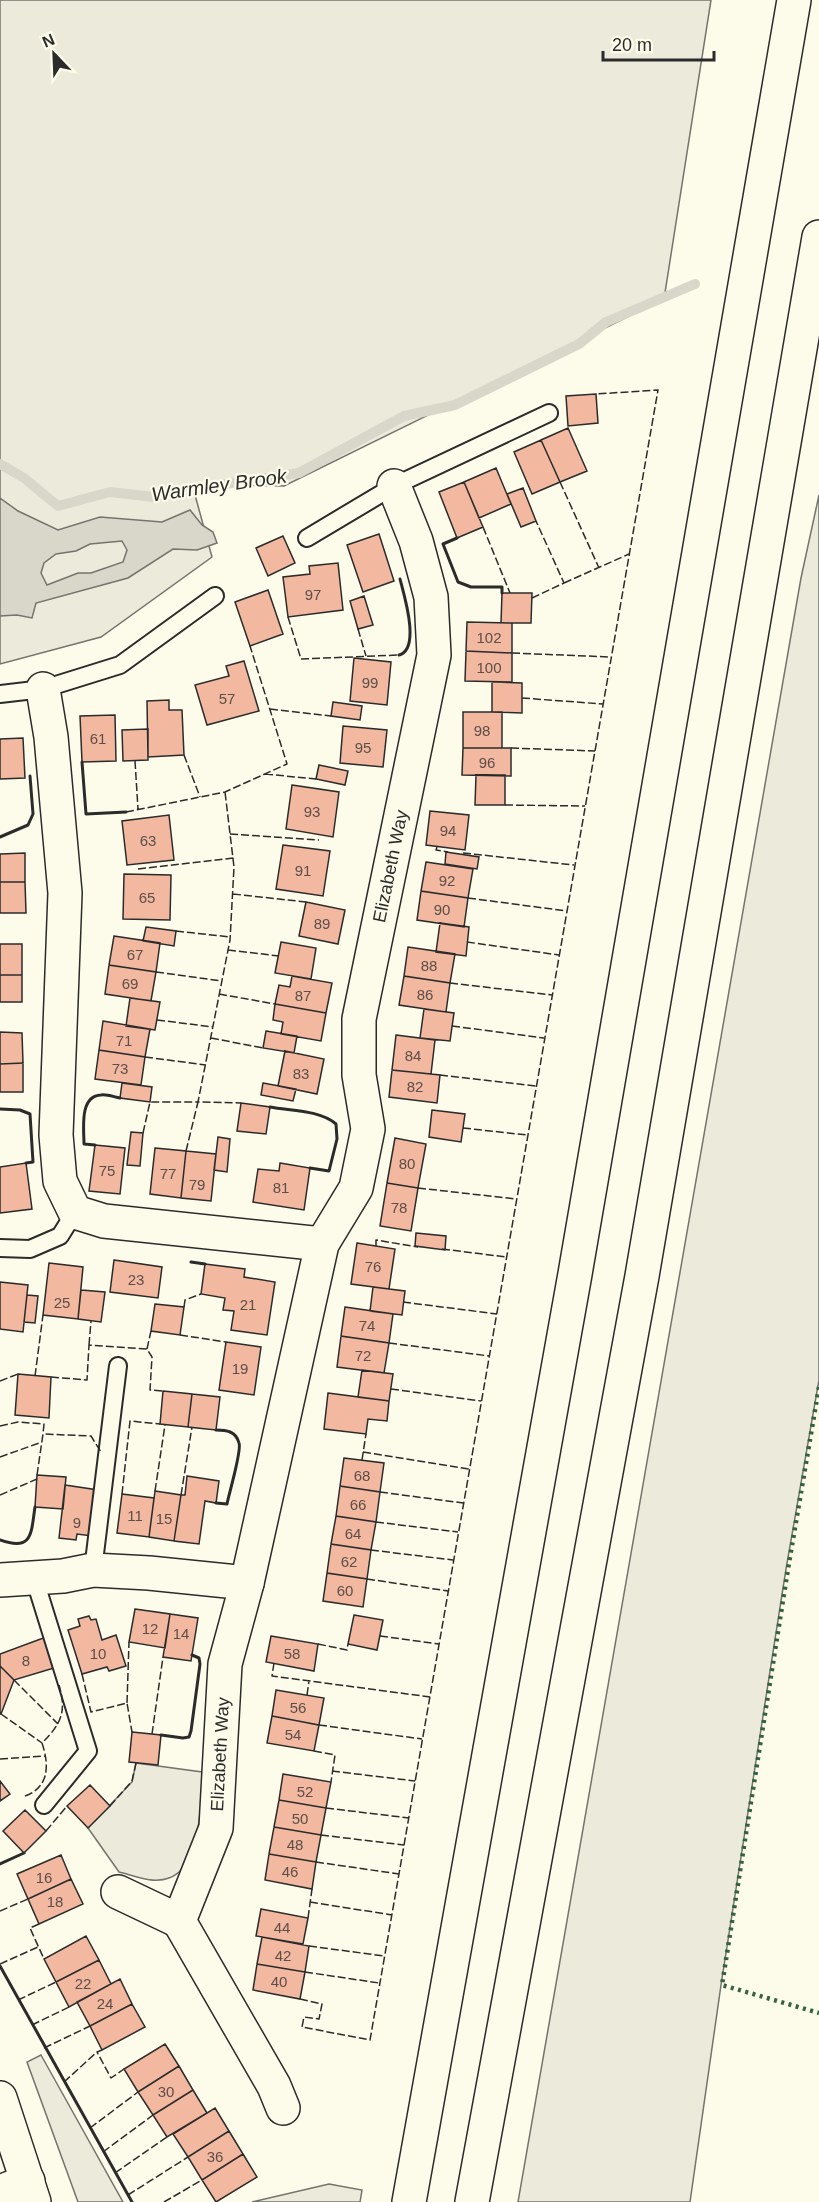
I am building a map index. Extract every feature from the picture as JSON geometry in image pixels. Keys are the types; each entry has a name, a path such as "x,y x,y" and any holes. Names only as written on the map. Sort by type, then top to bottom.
{"main road":[{"path":"409,2202 575,1274 794,0"},
{"path":"472,2202 642,1276 819,237"},
{"name":"Elizabeth Way","path":"179,1921 216,1828 225,1664 247,1583 322,1244 356,1188 368,1129 359,1075 359,1018 434,655 431,597 416,542 394,486"},
{"path":"43,689 53,759 65,893 56,1135 60,1180 75,1212 104,1221 322,1244"},
{"path":"0,1580 149,1574 247,1583"},
{"path":"0,1604 64,1578"},
{"path":"118,1892 179,1921 274,2086 284,2108"},
{"path":"0,2098 21,2192"}],"lane":[{"path":"307,537 394,486 549,412"},
{"path":"0,694 43,689 120,665 215,596"},
{"path":"0,1248 30,1249 60,1236 75,1212"},
{"path":"44,1805 88,1751 64,1578 118,1366"}],"shaded area":[{"path":"0,0 711,0 664,299 284,486 192,484 212,557 101,637 0,664"},
{"path":"819,495 819,1380 786,1569 721,1985 690,2202 518,2202 801,578"},
{"path":"0,498 18,511 58,530 100,517 162,522 190,510 202,525 213,532 217,543 197,550 173,549 128,578 36,603 32,618 17,615 0,616","holes":["122,541 127,550 123,562 91,573 78,573 47,585 41,573 44,563 56,554 76,551 90,544"]},
{"path":"136,1763 202,1772 200,1815 194,1847 188,1861 180,1871 163,1880 144,1879 119,1872 88,1828 132,1782"},
{"path":"41,2055 123,2202 78,2202 27,2062"},
{"path":"329,2184 362,2190 360,2202 252,2202"}],"building":[{"path":"596,394 598,423 568,426 566,396"},
{"path":"568,428 587,471 560,482 541,440"},
{"path":"541,440 560,482 532,494 514,452"},
{"path":"496,468 511,504 479,518 464,482"},
{"path":"464,482 483,527 457,538 439,492"},
{"path":"523,488 536,521 521,527 507,494"},
{"path":"379,534 394,581 363,592 347,545"},
{"path":"283,536 295,563 268,576 256,548"},
{"path":"338,563 343,610 288,617 283,577 310,574 309,566"},
{"path":"268,590 283,634 250,646 235,602"},
{"path":"502,593 532,593 531,623 501,623"},
{"path":"364,596 373,625 358,629 350,601"},
{"path":"467,622 512,623 512,653 466,651"},
{"path":"466,651 512,653 512,682 465,681"},
{"path":"354,658 391,662 387,705 350,701"},
{"path":"244,661 259,711 207,725 195,685 229,676 226,666"},
{"path":"492,682 522,683 522,713 492,712"},
{"path":"169,700 169,710 182,710 184,755 148,757 147,701"},
{"path":"333,702 362,706 360,720 331,716"},
{"path":"463,712 502,712 502,748 463,748"},
{"path":"115,715 116,761 82,762 80,716"},
{"path":"343,726 387,730 383,767 340,763"},
{"path":"148,729 148,760 123,761 122,730"},
{"path":"23,738 25,778 0,779 0,739"},
{"path":"463,748 511,748 511,776 462,775"},
{"path":"319,765 348,771 345,785 316,779"},
{"path":"476,775 505,775 505,805 475,805"},
{"path":"292,785 339,792 333,837 286,829"},
{"path":"430,811 469,815 465,850 426,845"},
{"path":"169,815 174,860 127,865 122,821"},
{"path":"283,845 330,851 323,896 276,889"},
{"path":"446,852 479,857 477,869 445,864"},
{"path":"25,853 25,882 0,882 0,854"},
{"path":"426,862 473,869 468,898 421,891"},
{"path":"124,874 171,875 170,920 123,919"},
{"path":"0,882 25,882 26,913 0,913"},
{"path":"421,891 468,898 464,927 417,920"},
{"path":"306,902 345,910 338,944 299,936"},
{"path":"440,923 469,927 466,956 436,952"},
{"path":"146,927 176,931 174,946 143,941"},
{"path":"114,936 160,943 156,972 109,965"},
{"path":"281,942 316,948 311,979 275,973"},
{"path":"0,944 22,944 22,975 0,975"},
{"path":"408,947 455,954 450,983 404,976"},
{"path":"109,965 156,972 151,1001 105,994"},
{"path":"0,975 22,975 22,1002 0,1002"},
{"path":"292,976 332,983 326,1013 275,1004 279,985 290,987"},
{"path":"404,976 450,983 446,1012 399,1005"},
{"path":"130,998 160,1002 155,1030 126,1026"},
{"path":"275,1004 326,1013 321,1041 281,1034 283,1022 273,1020"},
{"path":"424,1009 454,1013 450,1041 420,1038"},
{"path":"103,1021 150,1029 145,1057 99,1050"},
{"path":"266,1031 297,1036 294,1053 263,1048"},
{"path":"0,1032 22,1033 23,1063 0,1064"},
{"path":"396,1035 435,1040 431,1074 392,1070"},
{"path":"99,1050 145,1057 141,1085 95,1079"},
{"path":"285,1051 324,1059 317,1094 278,1086"},
{"path":"23,1063 23,1092 0,1092 0,1064"},
{"path":"392,1070 440,1075 437,1103 389,1097"},
{"path":"122,1083 152,1087 150,1102 120,1098"},
{"path":"263,1083 296,1089 293,1101 261,1095"},
{"path":"241,1103 270,1107 266,1134 237,1131"},
{"path":"432,1110 465,1114 461,1142 429,1137"},
{"path":"131,1132 143,1133 140,1166 127,1165"},
{"path":"218,1137 230,1139 227,1172 214,1170"},
{"path":"395,1138 426,1144 418,1188 387,1183"},
{"path":"95,1145 125,1148 120,1194 89,1191"},
{"path":"155,1148 186,1151 181,1198 150,1194"},
{"path":"186,1151 216,1154 211,1201 181,1198"},
{"path":"26,1163 32,1209 0,1213 0,1167"},
{"path":"280,1163 310,1168 304,1210 253,1202 258,1169 279,1171"},
{"path":"387,1183 418,1188 411,1231 380,1226"},
{"path":"416,1233 446,1236 445,1250 415,1246"},
{"path":"357,1243 395,1249 389,1289 351,1284"},
{"path":"114,1260 162,1267 158,1298 110,1292"},
{"path":"49,1263 83,1267 78,1319 43,1315"},
{"path":"205,1264 245,1269 244,1277 275,1282 267,1335 231,1330 234,1311 223,1310 225,1298 201,1294"},
{"path":"0,1282 28,1285 23,1332 0,1329"},
{"path":"373,1287 405,1291 402,1315 370,1311"},
{"path":"81,1290 105,1292 101,1322 78,1319"},
{"path":"27,1295 38,1296 35,1323 24,1322"},
{"path":"155,1304 184,1307 180,1335 151,1331"},
{"path":"345,1307 393,1314 389,1343 341,1336"},
{"path":"341,1336 389,1343 384,1373 337,1367"},
{"path":"226,1342 261,1347 254,1395 219,1390"},
{"path":"362,1370 393,1374 389,1401 358,1397"},
{"path":"18,1374 51,1377 49,1418 15,1415"},
{"path":"163,1391 192,1394 188,1427 160,1424"},
{"path":"328,1393 389,1401 387,1421 368,1419 366,1434 324,1429"},
{"path":"192,1394 220,1397 216,1430 188,1427"},
{"path":"344,1458 384,1463 380,1492 340,1486"},
{"path":"37,1475 66,1477 63,1509 35,1507"},
{"path":"187,1476 219,1481 216,1503 205,1501 199,1544 174,1541 181,1495 185,1495"},
{"path":"65,1485 98,1490 92,1536 77,1534 76,1540 59,1538"},
{"path":"340,1486 380,1492 376,1522 336,1516"},
{"path":"155,1491 181,1495 174,1541 149,1537"},
{"path":"122,1494 154,1498 149,1537 117,1533"},
{"path":"336,1516 376,1522 371,1550 331,1544"},
{"path":"331,1544 371,1550 367,1579 327,1573"},
{"path":"327,1573 367,1579 363,1607 323,1601"},
{"path":"135,1609 170,1614 165,1648 129,1642"},
{"path":"170,1614 198,1618 191,1661 163,1657"},
{"path":"354,1615 383,1620 377,1650 348,1644"},
{"path":"89,1616 91,1620 96,1619 102,1640 116,1635 126,1666 109,1671 107,1667 82,1674 68,1630 80,1626 78,1619"},
{"path":"271,1636 318,1644 314,1671 266,1662"},
{"path":"46,1637 54,1668 14,1680 0,1666 0,1654"},
{"path":"0,1666 14,1680 1,1714 0,1714"},
{"path":"276,1690 324,1698 319,1725 272,1716"},
{"path":"272,1716 319,1725 314,1751 267,1743"},
{"path":"132,1732 161,1735 158,1765 129,1762"},
{"path":"283,1774 331,1782 326,1808 279,1800"},
{"path":"0,1781 10,1794 0,1801"},
{"path":"90,1785 110,1806 88,1828 67,1806"},
{"path":"279,1800 326,1808 321,1835 274,1827"},
{"path":"25,1810 46,1831 24,1853 3,1831"},
{"path":"274,1827 321,1835 316,1862 269,1854"},
{"path":"269,1854 316,1862 312,1889 265,1880"},
{"path":"61,1855 71,1879 28,1899 17,1874"},
{"path":"71,1879 83,1904 39,1924 28,1899"},
{"path":"261,1909 308,1918 303,1944 256,1936"},
{"path":"86,1936 99,1960 56,1982 44,1959"},
{"path":"262,1937 309,1946 305,1972 257,1964"},
{"path":"99,1960 111,1984 69,2007 56,1982"},
{"path":"257,1964 305,1972 300,1999 253,1990"},
{"path":"120,1979 132,2004 90,2026 77,2002"},
{"path":"132,2004 145,2027 102,2050 90,2026"},
{"path":"165,2044 179,2066 138,2092 124,2069"},
{"path":"179,2066 193,2090 153,2115 138,2092"},
{"path":"193,2090 207,2113 167,2137 153,2115"},
{"path":"215,2108 229,2131 188,2157 173,2134"},
{"path":"229,2131 243,2154 202,2180 188,2157"},
{"path":"243,2154 257,2177 216,2202 202,2180"}],"waterway":[{"name":"Warmley Brook","path":"0,464 24,478 58,506 110,492 154,497 179,491 299,473 404,416 455,405 579,344 606,322 695,284"}],"hedge":[{"path":"819,1387 722,1985 819,2013"}],"fence":[{"path":"300,1999 322,2004 319,2019 304,2017 302,2027 370,2040 658,390 596,394"},
{"path":"560,482 599,568"},
{"path":"532,598 564,583 536,521"},
{"path":"483,527 510,593"},
{"path":"564,583 629,554"},
{"path":"288,617 301,659 399,655"},
{"path":"358,629 366,656"},
{"path":"126,812 225,792 287,764 250,646"},
{"path":"512,653 611,657"},
{"path":"522,698 603,704"},
{"path":"270,709 331,716"},
{"path":"511,748 595,751"},
{"path":"184,755 200,797"},
{"path":"135,761 138,809"},
{"path":"265,774 316,779"},
{"path":"143,1133 150,1102 198,1102 230,940 234,867 225,792"},
{"path":"505,805 585,806"},
{"path":"230,834 319,840"},
{"path":"437,847 436,850 448,852"},
{"path":"463,853 574,865"},
{"path":"138,869 234,858"},
{"path":"233,894 306,902"},
{"path":"468,898 567,911"},
{"path":"176,931 230,937"},
{"path":"467,942 559,955"},
{"path":"228,950 279,956"},
{"path":"156,972 222,981"},
{"path":"450,983 552,995"},
{"path":"219,994 275,1004"},
{"path":"157,1020 213,1027"},
{"path":"452,1026 544,1038"},
{"path":"211,1038 263,1048"},
{"path":"145,1057 206,1065"},
{"path":"440,1075 536,1086"},
{"path":"186,1151 198,1102 241,1103"},
{"path":"463,1128 527,1135"},
{"path":"418,1188 516,1199"},
{"path":"376,1246 376,1240 418,1247"},
{"path":"442,1249 506,1257"},
{"path":"184,1307 185,1300 201,1294"},
{"path":"403,1302 497,1314"},
{"path":"35,1376 43,1315"},
{"path":"89,1345 91,1321"},
{"path":"147,1349 151,1331"},
{"path":"180,1335 226,1342"},
{"path":"389,1343 489,1356"},
{"path":"51,1377 87,1380 89,1345 147,1349 152,1357 150,1390 163,1391"},
{"path":"0,1381 18,1374"},
{"path":"391,1389 481,1401"},
{"path":"122,1494 130,1421 160,1424"},
{"path":"0,1426 18,1422 44,1424 43,1434"},
{"path":"155,1491 165,1425"},
{"path":"181,1495 192,1427"},
{"path":"37,1475 43,1434 91,1436 101,1452"},
{"path":"362,1460 366,1434"},
{"path":"0,1457 42,1442"},
{"path":"363,1452 469,1469"},
{"path":"0,1495 37,1479"},
{"path":"380,1492 463,1503"},
{"path":"376,1522 458,1532"},
{"path":"371,1550 453,1560"},
{"path":"367,1579 448,1591"},
{"path":"380,1636 439,1644"},
{"path":"127,1703 129,1642"},
{"path":"318,1644 347,1650 348,1644"},
{"path":"152,1734 163,1657"},
{"path":"274,1663 272,1676 430,1697"},
{"path":"82,1674 91,1712 127,1703 132,1732"},
{"path":"14,1680 58,1724"},
{"path":"307,1695 309,1681"},
{"path":"25,1796 39,1787 46,1774 46,1759 42,1743 54,1730 61,1717 62,1703 59,1685"},
{"path":"1,1714 42,1743"},
{"path":"319,1725 422,1739"},
{"path":"314,1751 335,1755 331,1782"},
{"path":"0,1759 46,1756"},
{"path":"110,1806 132,1781 136,1763"},
{"path":"332,1771 415,1781"},
{"path":"46,1831 67,1806"},
{"path":"326,1808 409,1818"},
{"path":"321,1835 404,1845"},
{"path":"316,1862 399,1874"},
{"path":"308,1918 312,1889"},
{"path":"0,1911 28,1899"},
{"path":"310,1902 392,1915"},
{"path":"39,1924 30,1928 44,1959"},
{"path":"309,1946 384,1956"},
{"path":"0,1964 38,1947"},
{"path":"305,1972 379,1983"},
{"path":"18,2000 56,1982"},
{"path":"32,2025 69,2007"},
{"path":"44,2048 90,2026"},
{"path":"102,2050 97,2052 111,2078 124,2069"},
{"path":"64,2082 97,2052"},
{"path":"90,2128 138,2092"},
{"path":"103,2152 153,2115"},
{"path":"115,2173 167,2137"},
{"path":"128,2195 188,2157"},
{"path":"164,2202 202,2180"}],"wall":[{"path":"457,538 443,544 458,582 471,587 502,587 502,593"},
{"path":"399,655 406,651 410,633 400,579"},
{"path":"82,762 86,814 126,812"},
{"path":"0,837 28,825 33,814 30,776"},
{"path":"95,1145 84,1144 84,1114 89,1101 101,1095 120,1098"},
{"path":"270,1107 322,1116 336,1124 337,1139 329,1171 310,1168"},
{"path":"0,1109 20,1110 30,1114 33,1162 26,1163"},
{"path":"191,1262 205,1264"},
{"path":"216,1430 233,1434 238,1439 239,1447 227,1504 216,1503"},
{"path":"0,1540 19,1544 25,1542 31,1532 35,1507"},
{"path":"161,1735 189,1737 200,1664 199,1658 192,1655"},
{"path":"0,1864 24,1853"},
{"path":"0,1966 132,2202"}]}
